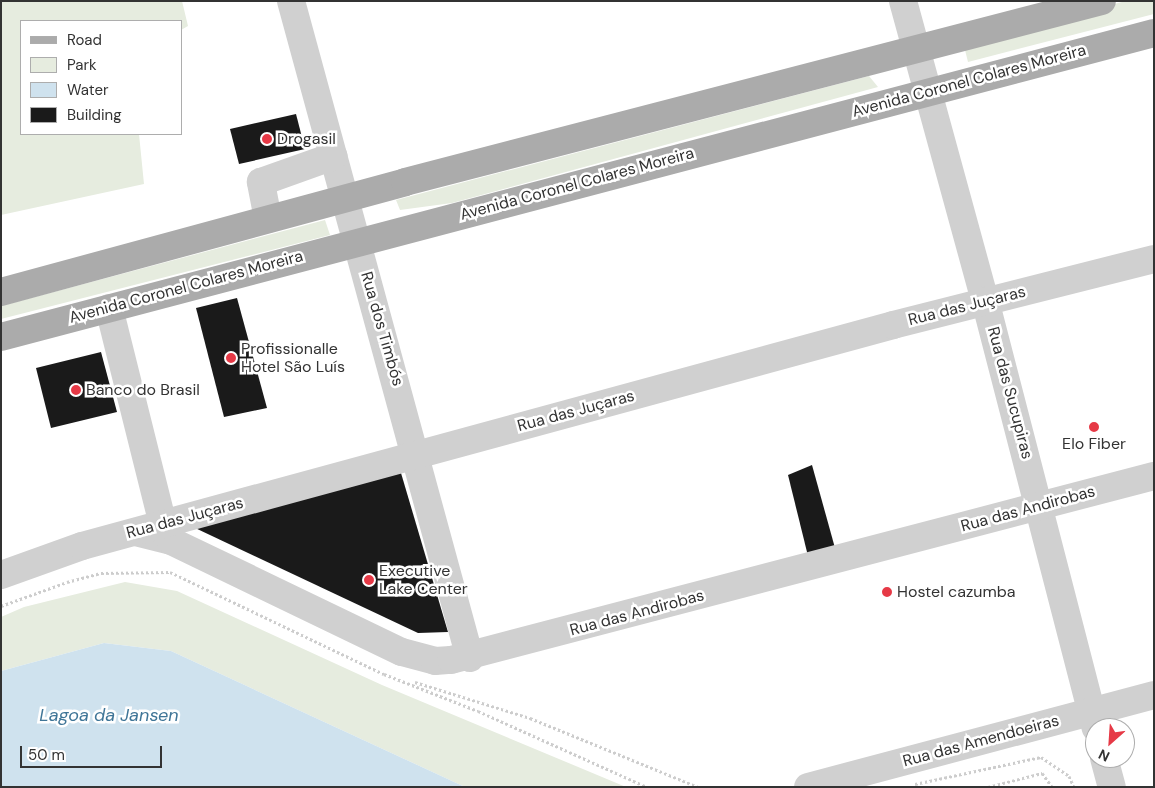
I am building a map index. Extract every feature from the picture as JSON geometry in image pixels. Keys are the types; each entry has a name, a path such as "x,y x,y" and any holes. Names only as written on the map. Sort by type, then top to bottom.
{"main road":[{"path":"1,292 346,198 1102,1"},
{"name":"Avenida Coronel Colares Moreira","path":"1,336 1154,32"}],"street":[{"name":"Rua dos Timbós","path":"291,1 417,454 470,658"},
{"name":"Rua das Sucupiras","path":"904,1 986,300 1093,718"},
{"path":"268,219 261,182 334,156"},
{"name":"Rua das Juçaras","path":"1,575 49,556 417,454 986,300 1154,260"},
{"path":"109,308 163,525"},
{"name":"Rua das Andirobas","path":"135,532 177,543 402,652 435,661 470,658 1154,476"},
{"name":"Rua das Amendoeiras","path":"1099,718 1154,695"},
{"name":"Rua das Amendoeiras","path":"808,787 1085,722"},
{"path":"1107,768 1112,787"}],"path":[{"path":"1,606 66,582 102,573 170,572 384,674 478,712 647,787"},
{"path":"905,787 1041,757 1069,776 1074,787"},
{"path":"988,787 1042,773 1052,787"}],"green space":[{"path":"1,1 182,1 188,26 182,29 182,20 20,20 20,135 139,135 144,184 1,215"},
{"path":"1126,1 1154,1 1154,14 968,62 963,42"},
{"path":"869,76 878,87 452,203 400,210 396,200"},
{"path":"325,220 330,235 1,319 1,306"},
{"path":"125,582 177,591 382,685 626,787 465,787 171,651 104,643 1,671 1,617 24,607"}],"water":[{"name":"Lagoa da Jansen","path":"104,643 171,651 465,787 1,787 1,671"}],"building":[{"name":"Drogasil","path":"296,114 305,149 239,164 230,129"},
{"name":"Profissionalle Hotel São Luís","path":"237,298 267,408 224,417 196,308"},
{"name":"Banco do Brasil","path":"101,352 117,412 51,428 36,368"},
{"path":"812,465 835,548 808,556 788,475"},
{"name":"Executive Lake Center","path":"401,473 448,632 418,633 193,527"}],"place":[{"name":"Drogasil","path":"267,139"},
{"name":"Profissionalle Hotel São Luís","path":"231,358"},
{"name":"Banco do Brasil","path":"76,390"},
{"name":"Elo Fiber","path":"1094,427"},
{"name":"Executive Lake Center","path":"369,580"},
{"name":"Hostel cazumba","path":"887,592"}]}
